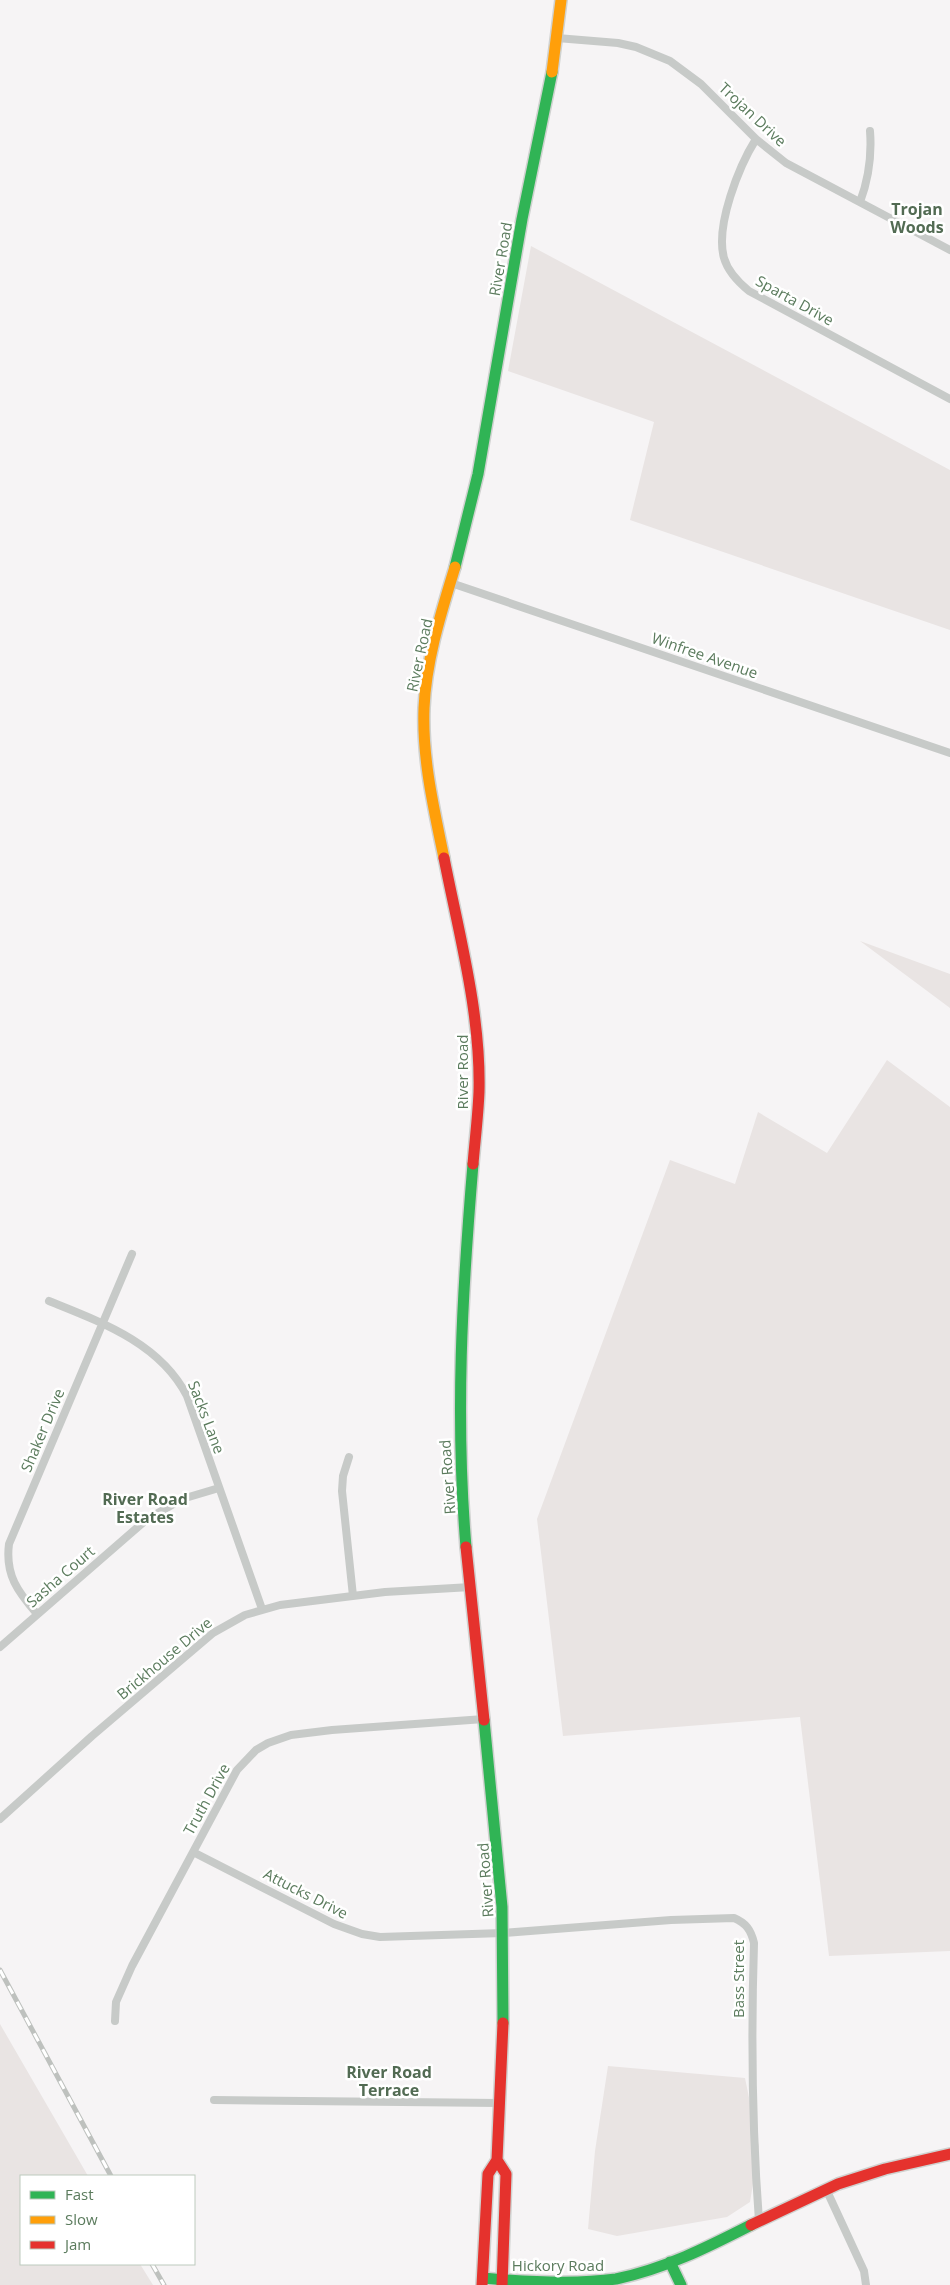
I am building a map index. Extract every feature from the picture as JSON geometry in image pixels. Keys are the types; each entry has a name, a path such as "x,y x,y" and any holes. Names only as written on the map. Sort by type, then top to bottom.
{"main road":[{"name":"River Road","path":"482,2282 488,2174 497,2160 503,1933 498,1847 471,1587 458,1410 460,1341 479,1091 479,1058 473,999 434,807 424,730 424,704 429,666 477,479 521,223 557,38 561,0"},
{"path":"759,2221 826,2189 950,2154"},
{"name":"River Road","path":"497,2160 506,2174 503,2282"},
{"name":"Hickory Road","path":"482,2282 557,2283 600,2281 633,2275 670,2262 759,2221"},
{"path":"670,2262 681,2285"}],"street":[{"name":"Trojan Drive","path":"557,38 636,46 670,61 701,84 756,139 786,163 950,250"},
{"path":"860,202 870,171 872,154 870,131"},
{"name":"Sparta Drive","path":"756,139 736,176 730,197 722,246 723,256 730,272 749,291 950,400"},
{"name":"Winfree Avenue","path":"451,583 950,753"},
{"name":"Shaker Drive","path":"37,1614 15,1588 10,1577 8,1566 9,1544 132,1254"},
{"name":"Sacks Lane","path":"49,1301 102,1323 151,1351 171,1370 180,1382 187,1396 262,1609"},
{"path":"350,1457 343,1476 342,1491 354,1596"},
{"name":"Sasha Court","path":"0,1647 146,1520 182,1499 219,1488"},
{"name":"Brickhouse Drive","path":"0,1819 92,1736 213,1633 237,1618 262,1609 354,1596 471,1587"},
{"name":"Truth Drive","path":"115,2021 116,2002 132,1966 237,1770 245,1760 268,1743 291,1735 332,1730 484,1719"},
{"name":"Attucks Drive","path":"193,1852 334,1924 362,1934 395,1938 503,1933"},
{"name":"Bass Street","path":"503,1933 671,1920 725,1918 734,1918 747,1926 754,1942 752,2016 754,2150 759,2221"},
{"path":"214,2100 499,2103"},
{"path":"826,2189 864,2271 866,2285"}],"shaded area":[{"path":"531,246 950,470 950,630 630,520 654,422 508,371"},
{"path":"860,941 950,974 950,1008"},
{"path":"887,1060 950,1107 950,1951 829,1956 800,1717 563,1736 537,1519 670,1160 735,1184 758,1112 827,1153"},
{"path":"0,2024 87,2175 20,2175 20,2265 141,2265 153,2285 0,2285"},
{"path":"608,2066 745,2078 759,2147 750,2202 727,2217 617,2236 588,2229 595,2151"}],"railway":[{"path":"0,1970 110,2175"},
{"path":"153,2265 164,2285"}],"traffic: fast":[{"path":"455,567 478,474 522,219 552,72"},
{"path":"466,1547 460,1403 463,1308 473,1164"},
{"path":"484,1720 502,1907 503,2023"},
{"path":"483,2278 550,2282 616,2279 668,2263 751,2225"},
{"path":"670,2262 681,2285"}],"traffic: slow":[{"path":"552,72 561,0"},
{"path":"444,858 427,765 424,708 431,654 455,567"}],"traffic: jam":[{"path":"444,858 468,974 479,1063 479,1092 473,1164"},
{"path":"466,1547 484,1720"},
{"path":"502,2285 506,2174 497,2160 503,2023"},
{"path":"751,2225 838,2184 885,2169 950,2154"},
{"path":"482,2285 488,2174 497,2160"}],"district":[{"name":"Trojan Woods","path":"917,218"},
{"name":"River Road Estates","path":"145,1508"},
{"name":"River Road Terrace","path":"389,2081"}]}
